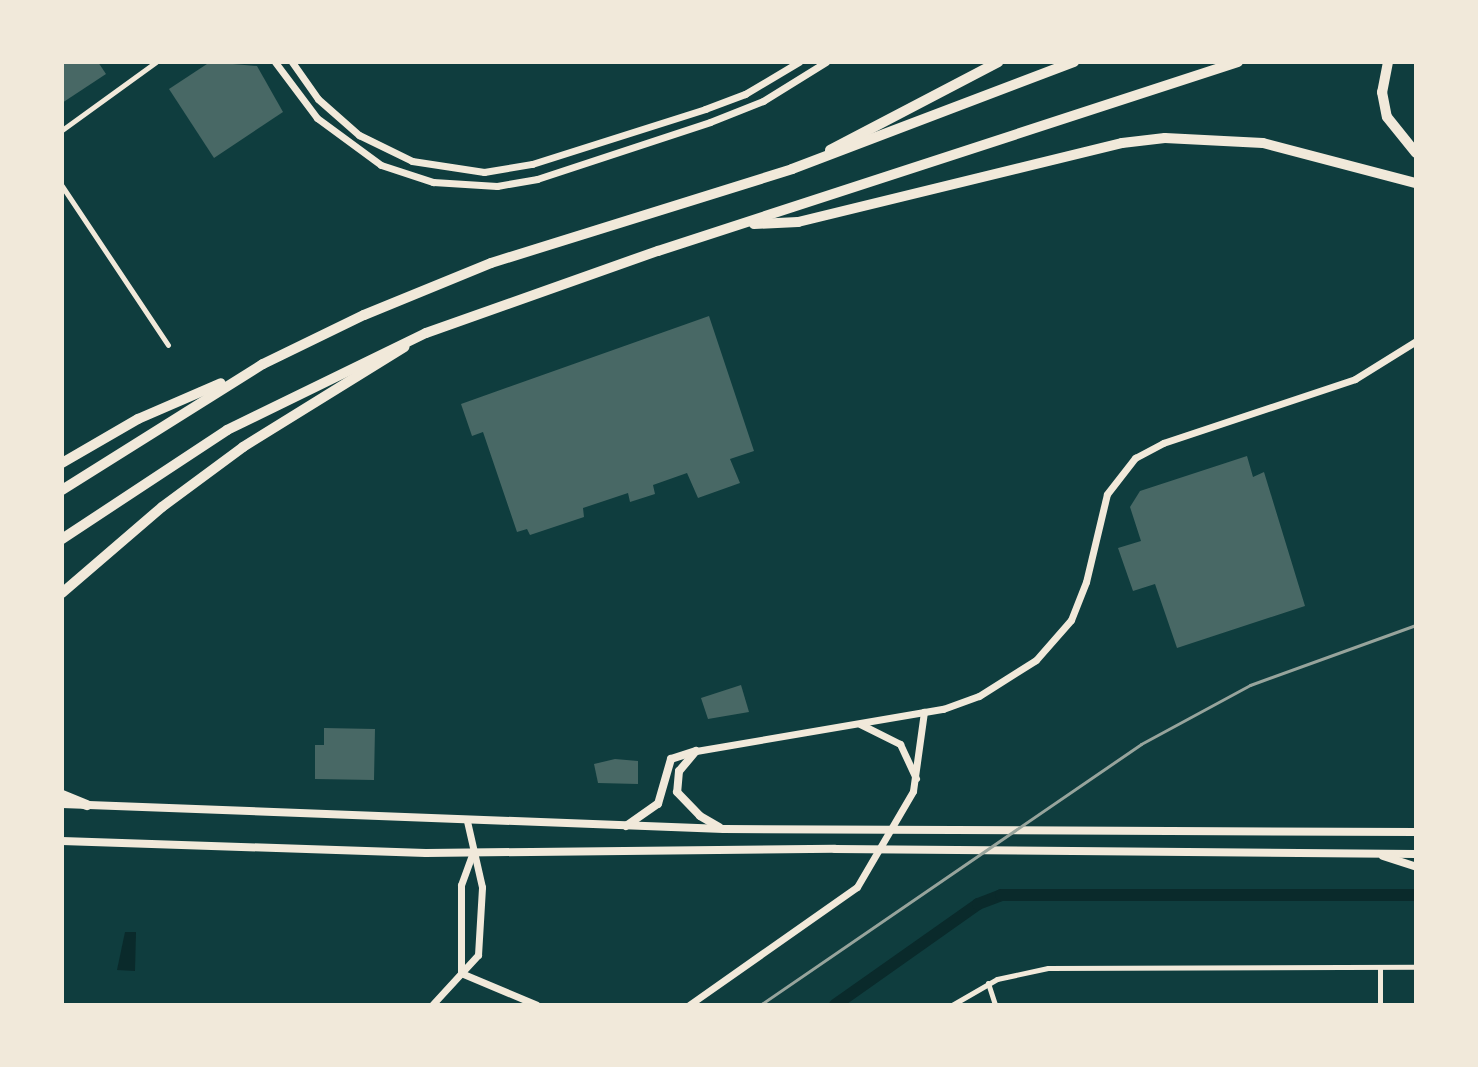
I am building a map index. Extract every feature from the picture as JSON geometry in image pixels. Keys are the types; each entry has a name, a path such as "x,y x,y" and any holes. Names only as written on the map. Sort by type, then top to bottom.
{"highway":[{"path":"792,169 998,62"},
{"path":"62,463 138,419 364,315 491,263 792,169 1074,62"},
{"path":"62,539 227,430 426,333 740,224 1238,62"},
{"path":"1388,62 1384,109 1394,132 1416,153"},
{"path":"740,224 798,222 1122,143 1165,138 1279,145 1416,183"},
{"path":"62,593 151,515 243,447 426,333"},
{"path":"62,490 263,364"},
{"path":"62,795 87,805"}],"main road":[{"path":"626,826 658,804 671,759 696,751"},
{"path":"696,751 679,771 677,792 700,816 724,829"},
{"path":"62,804 724,829 1416,832"},
{"path":"62,841 472,852 846,849 1416,854"},
{"path":"1378,854 1416,867"}],"street":[{"path":"62,130 156,62"},
{"path":"275,62 317,118 381,165 433,182 497,186 537,179 710,122 763,101 826,62"},
{"path":"292,62 326,108 368,141 412,161 484,172 532,164 705,109 745,94 799,62"},
{"path":"62,186 168,345"},
{"path":"696,751 924,712 979,696 1055,642 1080,603 1107,494 1135,458 1163,443 1355,379 1416,341"},
{"path":"689,1005 851,893 866,874 917,780 924,712"},
{"path":"855,723 900,744 917,780"},
{"path":"432,1005 478,955 482,887 467,821"},
{"path":"461,973 461,885 472,852"},
{"path":"1380,967 1380,1005"},
{"path":"952,1005 988,983 1048,968 1416,967"},
{"path":"461,973 537,1005"},
{"path":"988,983 995,1005"}],"water":[{"path":"125,932 136,932 135,971 117,970"}],"building":[{"path":"62,62 98,62 106,74 62,103"},
{"path":"210,62 257,66 283,112 214,158 169,89"},
{"path":"709,316 754,451 730,459 740,483 698,498 687,473 653,485 655,494 630,502 628,493 583,508 584,517 530,535 527,529 517,532 483,432 472,436 461,404"},
{"path":"1247,456 1253,477 1264,472 1305,606 1177,648 1155,584 1133,591 1118,548 1141,541 1130,507 1140,491"},
{"path":"741,685 749,712 708,719 701,698"},
{"path":"324,728 375,729 374,780 315,779 315,745 324,745"},
{"path":"615,759 638,761 638,784 598,783 594,764"}],"waterway":[{"path":"835,1005 978,904 1001,895 1416,895"}],"railway":[{"path":"760,1005 1141,744 1250,685 1416,625"}]}
